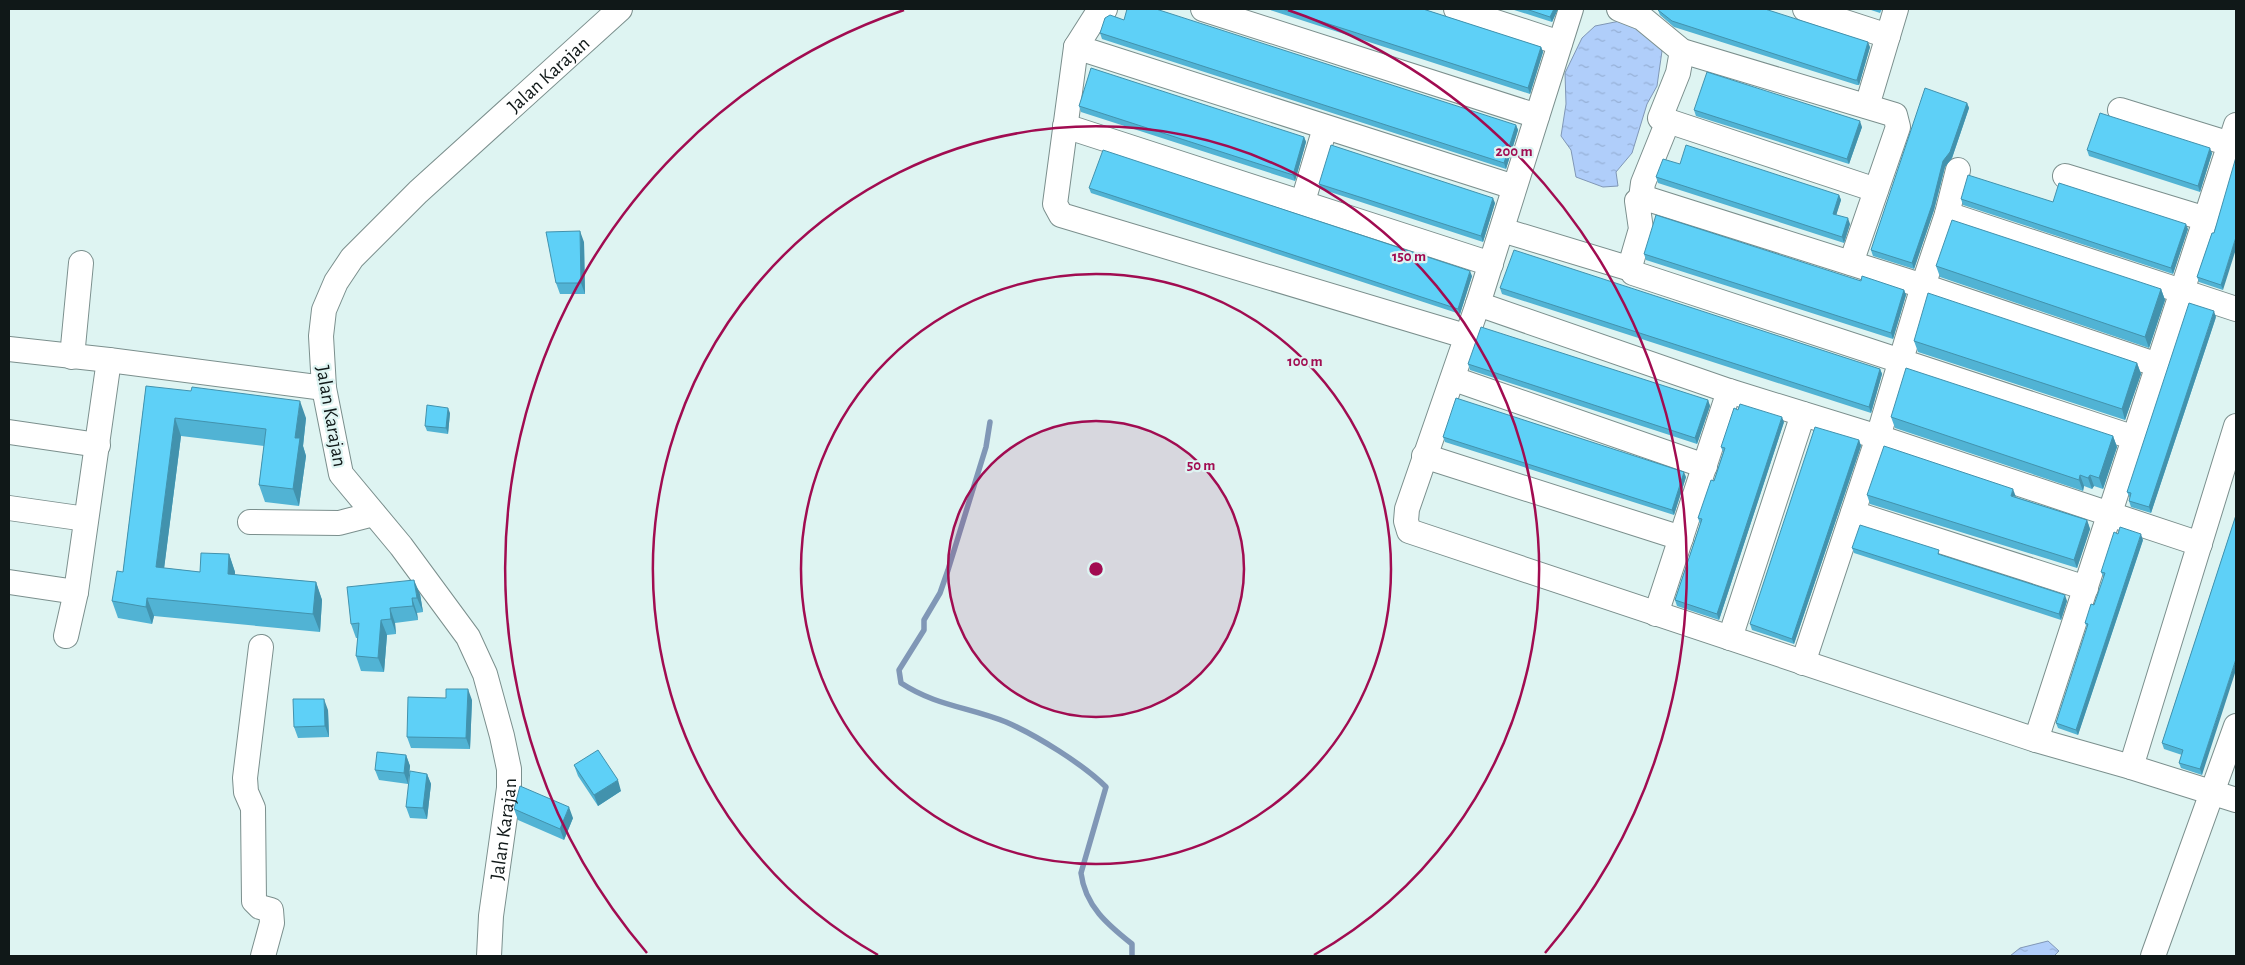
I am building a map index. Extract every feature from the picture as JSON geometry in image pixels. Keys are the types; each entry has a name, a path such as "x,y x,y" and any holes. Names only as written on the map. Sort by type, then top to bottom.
{"street":[{"name":"Jalan Karajan","path":"489,956 491,916 510,788 509,769 502,736 485,674 468,637 401,546 341,474 324,388 321,336 324,310 336,282 352,258 418,192 620,9"},
{"path":"1105,9 1097,14 1076,47 1055,204 1060,215 1465,336"},
{"path":"1203,9 1537,116"},
{"path":"1456,9 1560,43"},
{"path":"1571,9 1514,187 1492,264 1465,336 1454,379 1424,456 1407,510 1406,521 1409,531 2036,740 2236,800"},
{"path":"1619,9 1643,13 1682,51 1895,115 1898,127 1851,263"},
{"path":"1806,9 1888,36"},
{"path":"1867,106 1896,9"},
{"path":"1076,47 1514,187"},
{"path":"1682,51 1678,73 1660,118 1876,190"},
{"path":"2036,740 2233,134 2120,110"},
{"path":"1631,270 1640,229 1636,203 1641,198 1643,184 1668,121"},
{"path":"1065,126 1492,264"},
{"path":"1302,202 1325,128"},
{"path":"1803,663 1878,437 1923,286 1947,214 1958,170"},
{"path":"2065,176 2206,219"},
{"path":"1641,198 1923,286 2158,364"},
{"path":"1947,214 2236,310"},
{"path":"1502,230 1631,270 1633,273 2135,438"},
{"path":"72,357 81,263"},
{"path":"1478,304 1730,391 1878,437 2200,544"},
{"path":"9,349 324,388"},
{"path":"66,636 76,592 109,360"},
{"path":"1454,379 1705,466"},
{"path":"1656,614 1730,391"},
{"path":"1730,638 1803,414"},
{"path":"2131,767 2236,426"},
{"path":"9,432 98,445"},
{"path":"1424,456 1681,538"},
{"path":"9,508 86,519"},
{"path":"250,522 339,523 374,514"},
{"path":"1853,514 2086,588"},
{"path":"9,582 76,592"},
{"path":"261,647 245,778 246,792 253,808 254,901 260,907 271,910 273,914 264,956"},
{"path":"2153,956 2236,726"}],"water":[{"path":"1625,20 1650,31 1662,51 1657,86 1647,104 1632,153 1616,172 1618,186 1603,187 1576,177 1571,150 1561,136 1566,104 1565,73 1582,38 1595,26"},
{"path":"2048,941 2059,951 2054,956 2010,956 2020,948"}],"building":[{"path":"1127,9 1156,9 1516,125 1504,163 1100,33 1105,18 1110,15 1124,20"},
{"path":"1282,9 1423,9 1541,47 1528,88"},
{"path":"1526,9 1554,9 1550,17"},
{"path":"1659,9 1765,9 1868,42 1857,80 1855,80 1672,21"},
{"path":"1091,68 1304,137 1293,175 1079,106"},
{"path":"1707,72 1860,121 1847,159 1694,110"},
{"path":"1925,88 1967,103 1950,152 1943,161 1932,205 1912,263 1871,250"},
{"path":"2100,113 2210,148 2198,186 2087,150"},
{"path":"1331,145 1493,198 1481,236 1319,184"},
{"path":"1686,145 1839,195 1833,214 1848,218 1842,237 1656,177 1663,159 1680,164"},
{"path":"1103,150 1470,271 1458,309 1089,188"},
{"path":"2236,157 2236,237 2221,285 2197,277 2212,233 2214,233"},
{"path":"1968,175 2053,202 2059,183 2186,224 2171,268 1961,199"},
{"path":"1656,215 1861,281 1862,276 1904,290 1891,333 1644,254"},
{"path":"1952,220 2161,289 2145,337 1936,266"},
{"path":"580,231 581,283 556,283 546,232"},
{"path":"1514,250 1880,369 1869,407 1500,288"},
{"path":"1928,293 2137,363 2122,409 1914,341"},
{"path":"2189,303 2214,311 2149,507 2129,501 2131,493 2127,492"},
{"path":"1481,327 1708,400 1695,438 1468,364"},
{"path":"1906,368 2113,436 2099,478 2090,475 2088,478 2080,475 2079,480 1891,417"},
{"path":"146,386 191,391 192,387 300,401 295,438 300,438 293,489 259,485 266,429 175,418 156,567 200,572 201,553 229,554 228,574 316,582 313,614 147,598 146,607 112,601 117,571 123,572"},
{"path":"1456,398 1684,472 1672,510 1443,437"},
{"path":"1740,404 1782,417 1717,614 1675,600 1702,519 1698,518 1711,480 1714,481 1725,448 1721,447 1734,408 1738,410"},
{"path":"427,405 448,408 446,428 425,426"},
{"path":"1815,427 1859,440 1792,639 1750,624"},
{"path":"1884,446 2013,489 2011,496 2087,520 2074,560 1867,495"},
{"path":"2236,515 2236,659 2200,769 2179,763 2183,750 2162,743"},
{"path":"1860,525 1939,550 1938,554 2065,595 2059,614 1852,548"},
{"path":"2120,527 2141,534 2076,730 2056,723 2088,624 2085,623 2091,604 2094,605 2105,573 2101,572 2114,532 2118,534"},
{"path":"414,580 417,598 412,598 413,606 390,608 391,619 381,620 378,658 356,656 359,623 351,624 347,587"},
{"path":"446,689 468,689 466,738 407,737 408,697 446,698"},
{"path":"293,699 324,699 325,726 294,727"},
{"path":"598,750 618,780 594,795 574,765"},
{"path":"377,752 406,755 404,773 375,770"},
{"path":"410,771 427,774 423,808 406,807"},
{"path":"520,786 569,807 560,829 514,809"}],"waterway":[{"path":"990,422 986,447 948,570 940,593 924,620 924,630 899,670 901,683 927,697 992,717 1018,728 1045,742 1072,760 1106,787 1081,873 1083,885 1093,905 1106,922 1132,944 1132,956"}]}
